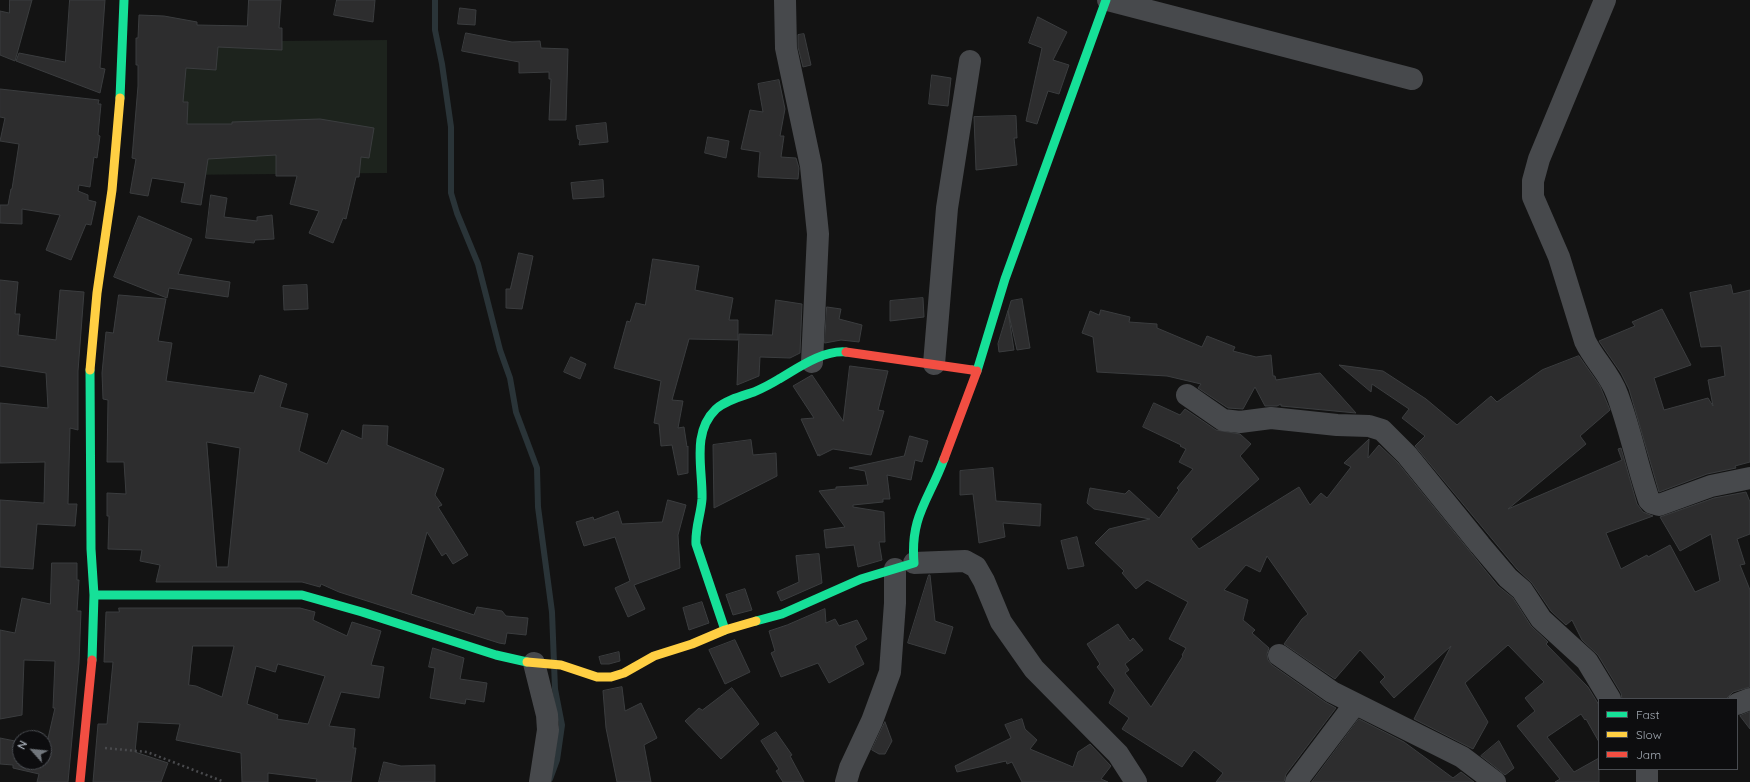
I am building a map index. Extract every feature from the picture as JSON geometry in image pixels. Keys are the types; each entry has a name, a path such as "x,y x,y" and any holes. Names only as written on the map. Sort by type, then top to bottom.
{"street":[{"path":"80,782 91,672 94,595 91,549 90,372 97,293 113,182 122,73 124,0"},
{"path":"785,0 786,48 811,166 818,234 812,362"},
{"path":"846,782 850,768 872,721 890,672 895,603 912,545 915,523 925,498 935,483 977,371 1005,279 1107,0 1412,79"},
{"path":"1606,0 1539,159 1533,181 1534,197 1559,257 1585,341 1591,353 1608,376 1617,393 1652,503 1659,504 1711,486 1750,478"},
{"path":"934,364 947,208 970,61"},
{"path":"725,630 694,534 702,499 700,449 704,426 709,416 718,408 767,386 831,353 843,352 977,371"},
{"path":"1187,395 1223,420 1240,422 1271,418 1337,425 1369,426 1382,430 1407,455 1508,578 1522,590 1541,619 1587,661 1609,698"},
{"path":"94,595 302,595 362,612 496,655 539,664 561,664 597,677 611,677 624,673 654,656 692,644 725,630 782,614 861,579 905,566 965,561 976,567 984,581 1001,622 1034,669 1118,754 1136,782"},
{"path":"1279,655 1332,692 1462,757 1494,782"},
{"path":"539,664 548,730 540,782"},
{"path":"1738,704 1750,699"},
{"path":"1296,782 1355,704"},
{"path":"1647,770 1647,782"}],"path":[{"path":"83,746 147,752 222,781"}],"shaded area":[{"path":"387,40 387,173 174,175 174,42"}],"building":[{"path":"10,0 32,0 15,61 0,55 0,11 9,13"},
{"path":"70,0 105,0 100,68 105,69 100,93 16,61 19,53 65,62"},
{"path":"249,0 281,0 279,28 282,28 282,50 218,47 216,70 186,68 183,102 188,102 187,124 232,124 232,122 320,119 374,128 369,158 361,157 359,177 356,177 346,219 343,218 333,243 309,233 319,211 290,204 297,176 276,176 276,155 208,159 201,205 181,202 185,183 152,178 148,196 130,193 136,159 132,158 138,86 136,38 138,38 139,15 164,16 197,22 197,25 247,26"},
{"path":"337,0 375,0 373,22 334,15"},
{"path":"460,8 476,10 475,25 458,24"},
{"path":"1038,17 1067,32 1053,60 1069,65 1059,94 1048,91 1037,124 1026,121 1042,48 1029,43"},
{"path":"466,33 512,42 540,41 541,48 568,49 566,120 549,120 551,79 549,79 549,72 519,73 519,62 462,51"},
{"path":"804,34 811,65 803,67 798,47 798,35"},
{"path":"932,75 951,78 948,106 929,104"},
{"path":"779,80 785,109 780,136 784,136 781,157 796,158 799,168 798,179 758,177 760,152 741,149 750,110 763,112 758,84"},
{"path":"0,89 99,100 98,104 101,104 98,135 100,136 97,158 94,157 90,187 79,185 78,191 88,195 88,200 96,202 91,225 86,224 71,260 46,250 60,215 22,209 22,224 0,223 0,205 8,205 19,144 0,141 5,118 0,117"},
{"path":"1016,116 1017,138 1014,138 1017,165 976,170 974,117"},
{"path":"606,123 608,142 579,145 580,140 578,139 576,126"},
{"path":"708,137 729,141 726,158 705,153"},
{"path":"603,180 604,197 573,199 571,183"},
{"path":"211,195 227,198 224,217 257,221 257,217 272,215 274,239 255,240 254,243 206,238"},
{"path":"139,216 192,239 178,274 230,282 228,297 169,288 167,298 114,277"},
{"path":"519,253 533,256 522,309 506,308 506,289 510,289"},
{"path":"653,259 699,266 695,290 733,298 729,320 738,320 738,340 689,339 672,400 683,401 678,428 684,427 687,447 688,446 688,473 678,475 672,445 661,446 659,424 654,423 661,381 614,368 627,321 630,322 636,303 645,305"},
{"path":"0,280 18,282 15,314 20,314 18,335 56,340 60,290 84,292 78,371 78,430 70,428 68,504 77,504 75,526 37,524 33,569 0,567 0,500 44,503 45,462 0,463 0,403 48,408 46,373 0,366"},
{"path":"307,285 308,309 284,310 283,286"},
{"path":"1731,285 1733,294 1750,290 1750,462 1735,466 1736,468 1707,474 1659,492 1629,389 1621,373 1599,341 1635,326 1632,322 1662,309 1691,365 1654,378 1664,410 1708,398 1713,406 1708,380 1725,376 1721,346 1701,347 1690,293"},
{"path":"119,295 166,299 158,341 172,343 166,381 254,393 260,375 287,384 280,407 308,414 299,451 327,464 342,430 362,439 363,425 388,426 387,445 444,469 435,495 442,505 438,507 468,555 453,564 446,553 442,556 427,532 411,594 474,615 477,607 502,611 506,616 528,618 526,635 507,633 505,644 499,643 339,592 321,584 320,587 302,582 156,582 160,565 140,561 142,550 108,549 109,516 107,516 107,493 126,494 124,462 107,462 108,400 103,399 102,373 106,332 113,333","holes":["207,442 240,448 228,567 217,567"]},
{"path":"923,298 924,317 890,321 890,301"},
{"path":"1022,299 1030,348 1017,350 1008,311 1011,301"},
{"path":"776,300 802,304 800,353 790,358 760,357 759,376 737,385 739,334 772,335"},
{"path":"827,307 841,309 839,319 862,325 859,342 841,340 825,343"},
{"path":"1101,310 1130,317 1129,322 1157,324 1157,328 1202,347 1207,336 1235,347 1233,351 1256,357 1271,355 1273,376 1275,376 1276,380 1320,373 1356,413 1281,406 1281,404 1277,406 1265,406 1255,387 1243,409 1228,408 1198,388 1201,384 1167,376 1097,372 1093,337 1082,333 1090,311 1099,315"},
{"path":"1008,311 1014,350 999,352 998,344"},
{"path":"1579,356 1600,386 1610,410 1580,436 1586,444 1508,509 1622,460 1618,449 1621,448 1637,504 1643,512 1653,516 1606,533 1621,569 1670,545 1695,592 1720,581 1711,534 1680,551 1660,517 1714,498 1746,492 1750,502 1750,534 1737,539 1745,564 1740,565 1750,590 1750,687 1733,692 1727,698 1622,698 1621,693 1598,655 1582,640 1572,620 1566,625 1551,611 1532,583 1517,569 1415,446 1425,436 1402,418 1409,409 1372,384 1371,392 1339,365 1383,371 1426,399 1457,425 1491,396 1497,402 1542,370"},
{"path":"571,357 586,364 580,379 564,372"},
{"path":"850,366 888,371 878,410 884,411 871,455 833,449 819,456 819,454 818,456 801,419 814,418 793,386 812,375 843,421"},
{"path":"1154,403 1180,415 1185,409 1216,430 1240,434 1251,444 1240,456 1259,479 1191,539 1199,549 1299,487 1310,505 1321,493 1327,498 1351,467 1344,463 1369,439 1368,458 1379,445 1398,463 1498,586 1513,598 1531,626 1548,642 1546,644 1588,687 1598,703 1598,740 1586,719 1585,720 1581,714 1547,737 1574,772 1598,759 1599,782 1555,782 1560,779 1517,726 1535,711 1525,698 1544,682 1508,645 1465,683 1488,722 1473,749 1414,719 1451,646 1394,698 1380,682 1385,677 1360,650 1335,679 1284,644 1302,619 1308,614 1267,556 1260,572 1246,565 1224,590 1248,600 1243,620 1255,630 1252,633 1269,648 1267,654 1268,660 1272,665 1336,708 1286,774 1284,782 1216,782 1223,773 1194,750 1182,767 1122,729 1129,718 1109,703 1115,690 1097,667 1100,664 1087,644 1118,624 1130,641 1133,638 1143,650 1125,664 1129,670 1125,673 1151,707 1183,656 1182,655 1186,648 1169,639 1188,602 1147,580 1136,589 1122,573 1124,571 1095,543 1109,529 1150,519 1094,509 1087,503 1090,488 1125,494 1129,490 1159,518 1179,490 1177,488 1193,469 1179,462 1186,449 1180,446 1181,445 1143,427"},
{"path":"910,436 928,441 922,462 915,460 911,480 887,475 890,499 883,499 883,502 853,505 853,507 884,512 885,542 879,542 882,560 858,567 854,545 826,548 824,530 845,527 819,491 836,489 836,487 868,485 865,471 849,468 904,456"},
{"path":"751,440 753,455 776,453 777,476 714,508 713,445"},
{"path":"993,468 996,501 1041,504 1040,526 1003,523 1005,537 979,543 973,494 960,495 960,471"},
{"path":"668,500 686,505 678,535 680,568 634,585 645,609 628,617 615,588 630,581 615,537 584,546 576,522 593,517 594,520 618,511 622,524 662,522"},
{"path":"1077,537 1084,566 1068,569 1061,541"},
{"path":"819,554 822,583 781,601 777,592 799,582 796,556"},
{"path":"52,563 77,563 77,580 79,580 77,611 81,611 79,663 68,782 37,782 39,774 22,770 52,770 52,730 50,730 55,708 53,708 55,661 24,660 22,715 0,719 0,630 15,633 22,598 50,604"},
{"path":"929,575 935,621 953,627 945,654 908,643"},
{"path":"745,589 752,610 733,615 726,595"},
{"path":"702,602 709,623 689,630 683,608"},
{"path":"119,608 300,608 315,612 313,620 347,636 352,622 381,631 371,665 384,667 379,698 341,692 329,726 355,729 353,748 356,748 351,782 316,782 317,779 268,773 268,782 242,782 241,753 176,740 180,724 138,722 135,752 168,763 161,782 93,782 98,724 107,724 113,662 104,662 106,612 119,612","holes":["193,646 234,646 222,697 196,686 189,685","278,664 325,676 308,724 277,719 278,715 247,704 256,666 275,672"]},
{"path":"825,609 826,623 835,619 839,626 857,620 867,639 855,646 864,664 829,683 818,663 781,677 771,653 775,651 769,631"},
{"path":"735,640 750,672 725,684 709,650"},
{"path":"433,648 464,658 460,679 487,683 484,702 466,699 465,704 430,698 435,668 429,667"},
{"path":"619,652 620,661 609,664 601,664 599,657"},
{"path":"622,687 625,711 641,703 657,738 644,745 651,782 617,782 606,728 603,691"},
{"path":"732,688 759,724 721,759 685,721 699,708 702,710"},
{"path":"1750,712 1750,729 1740,716"},
{"path":"1022,719 1025,729 1037,740 1030,749 1073,767 1078,752 1090,744 1111,766 1101,779 1108,782 1022,782 1012,762 1007,764 1006,761 957,772 955,766 1011,738 1005,725"},
{"path":"1359,719 1404,742 1453,778 1461,772 1474,782 1312,782"},
{"path":"885,722 892,741 885,754 879,754 872,750"},
{"path":"776,732 792,755 790,756 804,782 783,782 776,771 779,769 761,741"},
{"path":"0,738 12,740 12,765 0,764"},
{"path":"1499,741 1514,768 1505,775 1481,756"},
{"path":"384,762 401,766 435,765 435,782 379,782"}],"waterway":[{"path":"435,0 435,30 442,64 451,127 451,193 457,213 478,264 500,350 510,378 516,412 537,468 538,507 552,612 555,689 562,725 557,760 550,779"}],"traffic: fast":[{"path":"120,98 124,0"},
{"path":"972,370 977,371 1005,279 1106,0"},
{"path":"725,630 696,544 696,532 702,499 700,452 703,429 708,419 716,409 724,403 773,383 802,365 820,357 837,352 846,352"},
{"path":"90,370 91,549 94,595 92,660"},
{"path":"756,621 782,614 861,579 914,563 915,533 918,520 944,459"},
{"path":"94,595 302,595 362,612 496,655 527,662"}],"traffic: slow":[{"path":"90,370 97,293 112,190 120,98"},
{"path":"527,662 561,665 597,677 611,677 624,673 654,656 692,644 725,630 756,621"}],"traffic: jam":[{"path":"846,352 972,370"},
{"path":"944,459 977,371"},
{"path":"80,782 92,660"}]}
